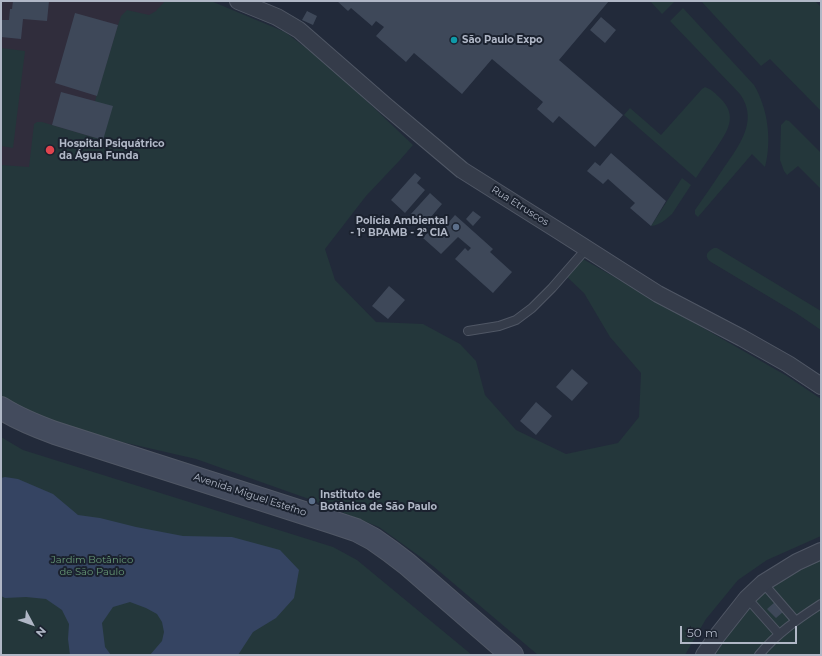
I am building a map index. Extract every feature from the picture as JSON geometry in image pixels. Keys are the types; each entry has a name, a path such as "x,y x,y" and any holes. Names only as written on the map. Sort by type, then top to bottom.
{"main road":[{"name":"Avenida Miguel Estefno","path":"1,408 20,419 56,432 356,530 373,539 407,564 512,655"}],"street":[{"name":"Rua Etruscos","path":"238,1 277,17 299,30 454,165 658,294 742,338 788,364 821,386"},
{"path":"704,655 747,598 764,583 797,562 821,551"}],"lane":[{"path":"468,331 499,326 516,320 532,308 552,288 587,248"},
{"path":"764,583 796,621"},
{"path":"747,598 779,634"},
{"path":"759,655 779,634 821,604"}],"shaded area":[{"name":"Hospital Psiquátrico da Água Funda","path":"1,1 195,1 1,299"}],"green space":[{"path":"165,1 211,1 285,32 331,67 413,145 366,196 325,249 335,280 376,322 423,324 460,344 476,361 485,395 516,430 566,454 618,443 639,417 641,373 610,337 584,293 567,277 583,259 787,376 821,399 821,536 767,560 738,580 706,619 685,655 538,655 433,566 379,527 309,499 196,459 83,433 28,415 1,399 1,165 29,167 34,124 37,122 42,122 103,140 95,101 121,16 127,10 149,15 156,11"},
{"path":"650,1 675,1 662,14"},
{"path":"701,1 815,1 821,7 821,111 770,59 761,66"},
{"path":"683,8 754,85 763,104 768,136 765,167 752,154 698,217 695,214 695,210 734,154 744,134 748,115 746,104 740,94 670,21"},
{"path":"1,48 25,51 13,148 1,146"},
{"path":"705,87 715,93 726,105 730,118 724,137 696,178 624,115 630,108 661,135"},
{"path":"786,120 789,121 821,153 821,189 798,166 787,175 784,171 780,160 781,125"},
{"path":"682,178 691,185 672,214 660,223 651,226"},
{"path":"717,248 821,311 821,330 796,313 711,262 707,258 707,255 709,251"},
{"name":"Jardim Botânico de São Paulo","path":"1,437 23,450 333,547 357,560 472,655 1,655"},
{"path":"821,559 821,655 715,655 745,607 777,582"}],"water":[{"path":"5,477 18,479 53,494 78,515 100,518 183,536 232,537 280,550 299,570 294,598 276,618 253,632 238,655 150,655 162,641 164,632 162,622 157,614 130,602 113,607 102,623 105,647 111,655 70,655 68,639 69,624 62,610 46,599 26,597 5,598 1,596 1,478"}],"building":[{"path":"13,1 49,1 47,21 23,19 21,39 1,37 1,20 9,20 10,9 12,9"},
{"path":"337,1 609,1 559,60 623,115 595,147 559,116 553,123 537,109 543,102 492,59 462,94 414,53 406,62 376,36 384,27 376,21 372,26 351,8 348,11"},
{"path":"307,11 317,16 313,25 302,20"},
{"path":"75,13 118,25 97,96 55,83"},
{"path":"601,17 616,30 605,43 590,30"},
{"path":"61,92 113,106 103,140 52,125"},
{"path":"611,153 666,201 651,226 630,208 635,203 608,179 603,184 587,171 595,162 600,166"},
{"path":"415,173 421,178 417,183 425,190 405,213 391,200"},
{"path":"430,193 442,204 424,225 411,214"},
{"path":"473,211 481,217 473,226 466,219"},
{"path":"455,215 493,249 490,252 512,272 493,293 455,259 465,248 468,251 471,248 458,237 441,254 423,238 434,225 441,231"},
{"path":"389,286 405,300 388,319 372,306"},
{"path":"572,369 588,383 572,401 556,387"},
{"path":"536,402 552,416 536,435 520,421"},
{"path":"775,602 783,612 776,618 767,609"}],"place":[{"name":"São Paulo Expo","path":"454,40"},
{"name":"Hospital Psiquátrico da Água Funda","path":"50,150"},
{"name":"Polícia Ambiental - 1º BPAMB - 2ª CIA","path":"456,227"},
{"name":"Instituto de Botânica de São Paulo","path":"312,501"}]}
